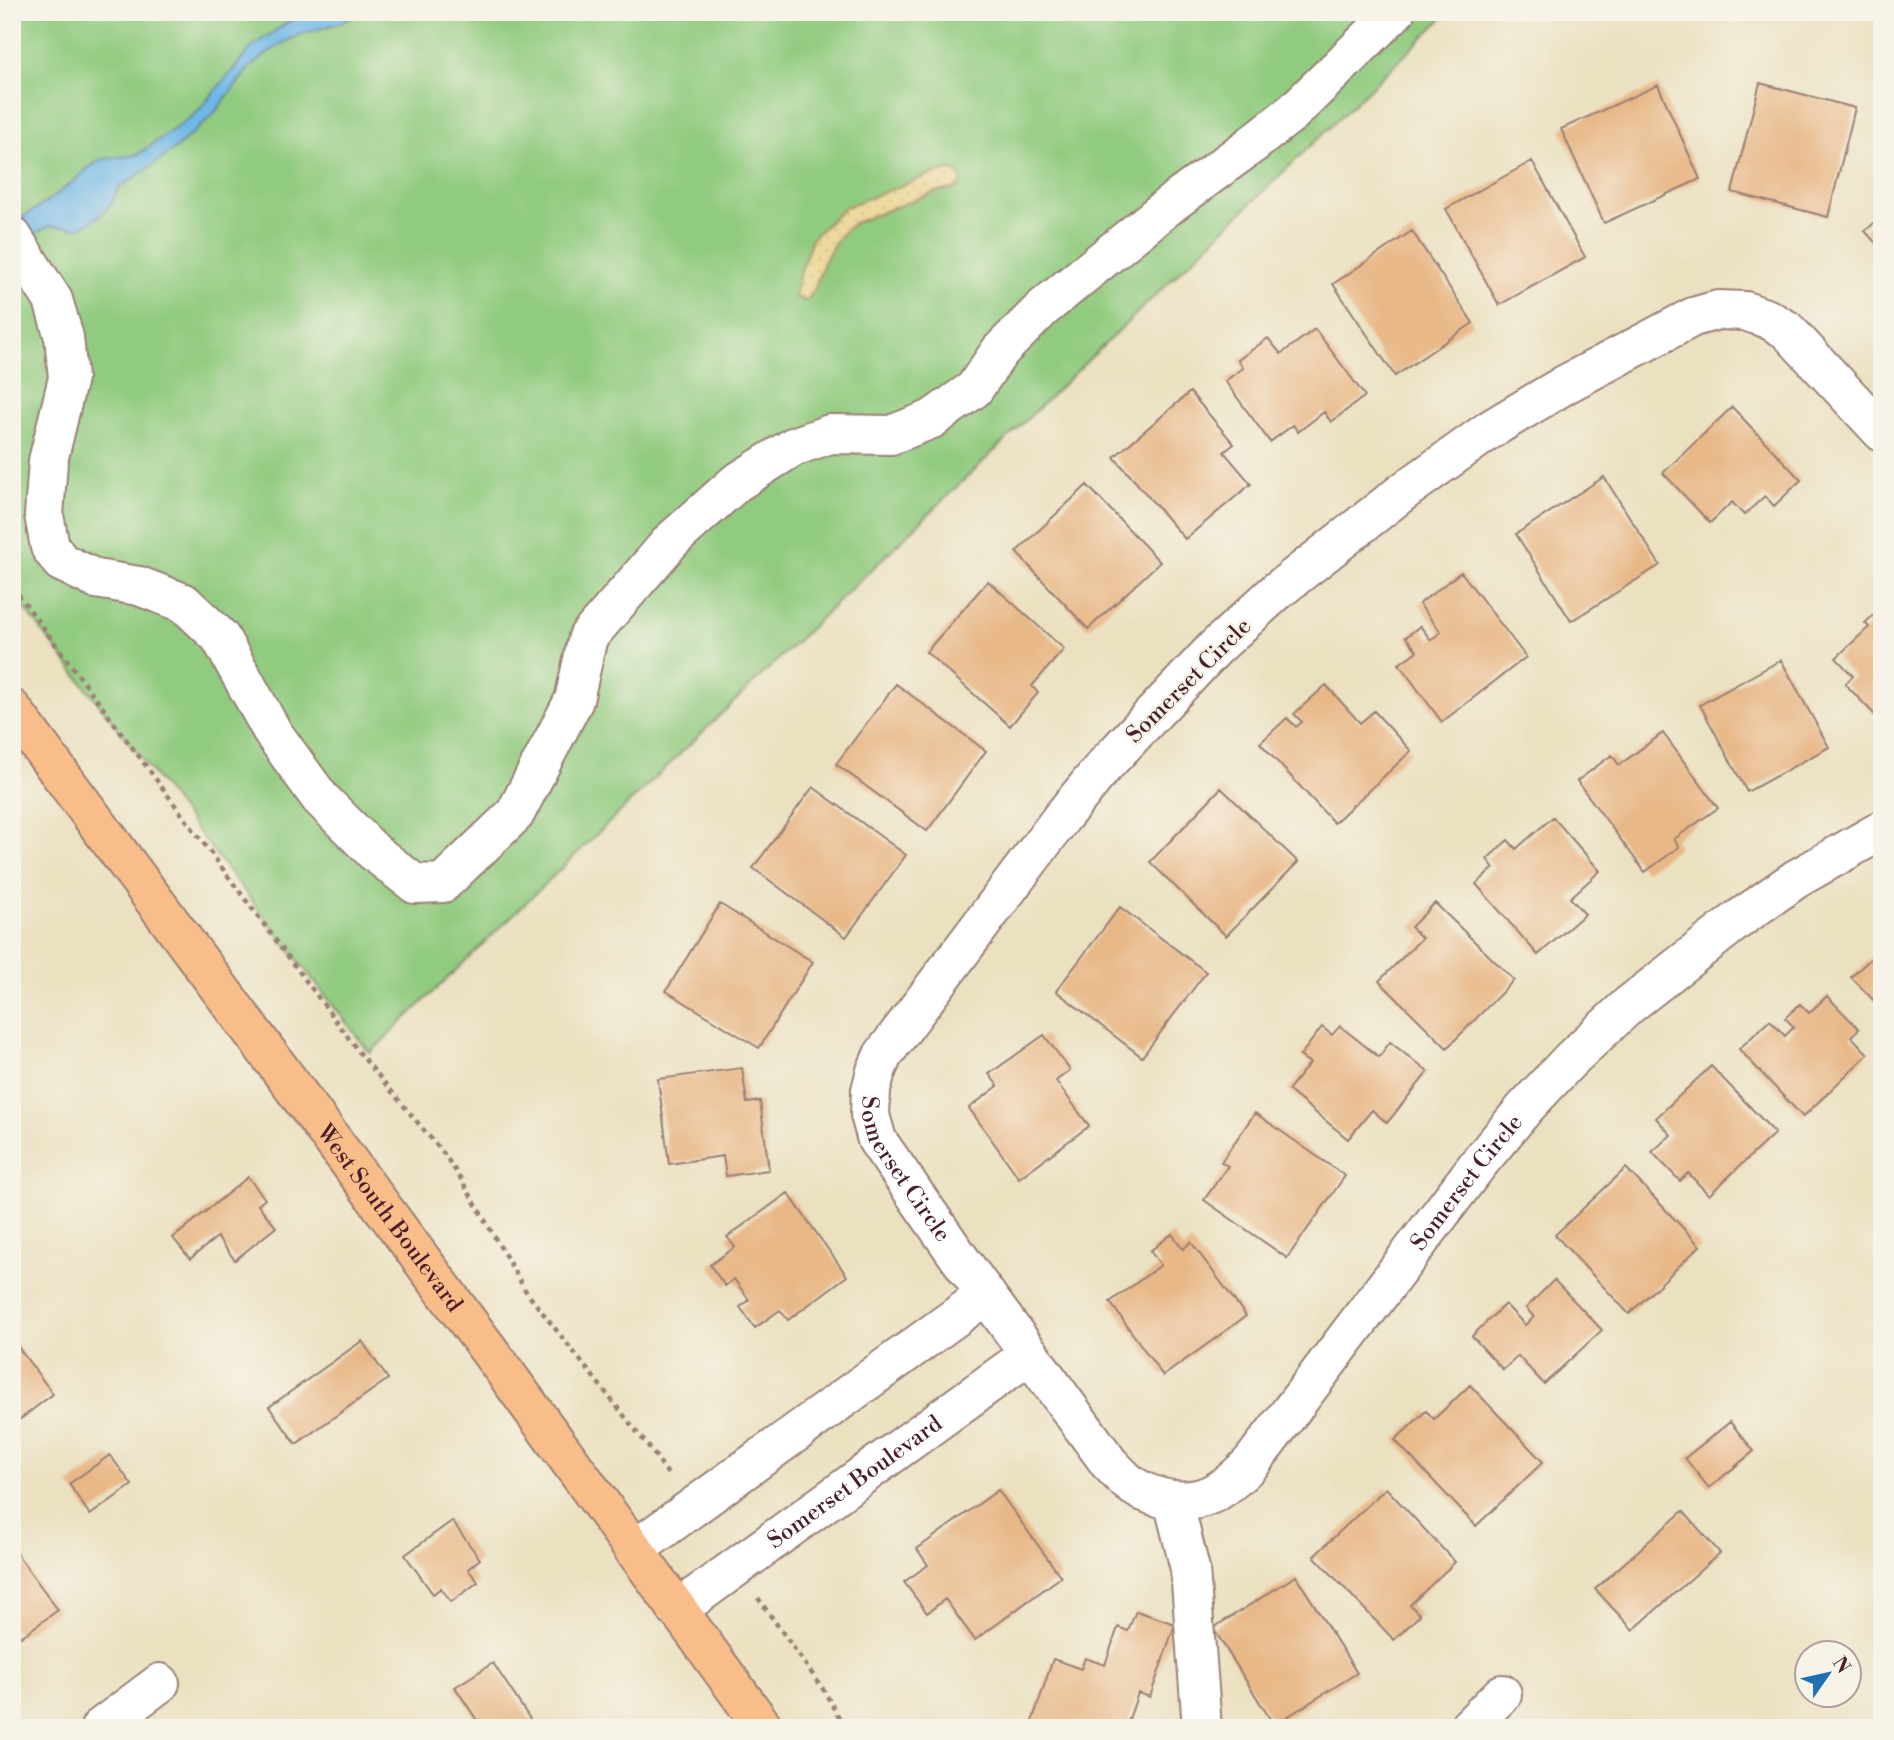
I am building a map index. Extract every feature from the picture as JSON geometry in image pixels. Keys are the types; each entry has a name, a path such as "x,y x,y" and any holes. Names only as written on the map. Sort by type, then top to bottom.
{"main road":[{"name":"West South Boulevard","path":"12,709 502,1368 764,1728"}],"street":[{"path":"12,236 53,300 64,337 68,378 48,461 44,515 50,547 61,562 96,579 139,586 184,603 220,637 273,733 320,798 374,852 415,884 443,883 515,814 574,700 588,637 671,541 736,483 793,447 830,434 891,435 932,419 974,389 1000,351 1043,308 1172,203 1293,112 1395,12"},
{"name":"Somerset Circle","path":"1882,432 1787,330 1768,319 1745,311 1718,310 1693,317 1566,384 1491,429 1404,491 1277,592 1215,648 1104,766 1062,817 883,1055 871,1090 870,1115 877,1140 1108,1463 1130,1484 1150,1494 1172,1500 1200,1499 1234,1480 1252,1462 1479,1163 1525,1108 1591,1041 1629,1005 1739,919 1796,879 1882,830"},
{"path":"634,1550 986,1295"},
{"name":"Somerset Boulevard","path":"677,1610 1031,1354"},
{"path":"1172,1500 1190,1569 1202,1728"},
{"path":"100,1728 160,1683"},
{"path":"1468,1728 1502,1694"}],"path":[{"path":"12,586 362,1056 444,1154 527,1293 668,1474"},
{"path":"761,1603 823,1689 845,1728"}],"green space":[{"path":"12,12 1449,12 370,1053 12,592"}],"sand":[{"path":"956,171 962,180 958,188 935,192 854,223 838,239 830,252 812,295 805,301 795,297 812,238 845,207 932,174"}],"water":[{"path":"314,12 363,12 339,23 299,35 279,45 250,67 213,115 174,150 118,189 112,203 102,214 78,228 49,226 20,243 12,223 50,199 97,162 138,154 190,118 253,46 288,22"}],"building":[{"path":"1760,83 1855,108 1828,217 1732,192"},
{"path":"1658,85 1700,179 1604,223 1561,129"},
{"path":"1532,161 1585,257 1499,305 1446,209"},
{"path":"1882,216 1882,250 1865,231"},
{"path":"1412,231 1473,323 1395,376 1333,284"},
{"path":"1315,329 1365,396 1331,422 1324,412 1298,432 1293,425 1270,442 1225,381 1243,368 1238,360 1268,338 1281,354"},
{"path":"1190,392 1234,444 1224,452 1251,484 1185,539 1114,457"},
{"path":"1732,407 1801,480 1774,506 1765,496 1744,515 1732,502 1710,523 1663,473"},
{"path":"1604,477 1660,565 1571,621 1516,534"},
{"path":"1087,485 1160,562 1088,629 1016,552"},
{"path":"1461,572 1526,657 1442,722 1399,664 1417,651 1406,637 1420,626 1431,640 1441,632 1419,604"},
{"path":"988,581 1064,649 1032,686 1038,693 1010,726 926,652"},
{"path":"1882,607 1882,708 1875,715 1845,684 1853,676 1836,658 1869,627 1865,623"},
{"path":"1781,660 1829,747 1747,792 1700,705"},
{"path":"896,684 986,751 927,831 836,764"},
{"path":"1326,685 1360,723 1374,711 1411,751 1334,823 1260,743 1287,718 1296,727 1302,722 1294,714"},
{"path":"1663,733 1718,808 1674,839 1679,847 1645,872 1577,781 1612,755 1619,765"},
{"path":"813,787 906,855 846,937 753,868"},
{"path":"1221,788 1298,862 1226,936 1150,862"},
{"path":"1553,817 1600,871 1570,898 1585,914 1538,955 1476,884 1494,868 1487,859 1508,840 1516,849"},
{"path":"1435,903 1514,980 1447,1048 1379,981 1422,938 1411,927"},
{"path":"720,904 813,962 759,1048 666,991"},
{"path":"1120,907 1206,972 1142,1057 1056,991"},
{"path":"1882,948 1882,1009 1851,977"},
{"path":"1827,996 1859,1029 1851,1036 1868,1054 1803,1117 1739,1049 1770,1020 1785,1036 1794,1027 1785,1018 1800,1004 1809,1013"},
{"path":"1340,1026 1379,1057 1390,1042 1428,1072 1387,1123 1372,1110 1348,1139 1288,1090 1310,1063 1300,1056 1322,1027 1332,1035"},
{"path":"1044,1035 1070,1070 1056,1081 1089,1126 1019,1178 969,1108 998,1086 989,1074"},
{"path":"1711,1066 1775,1133 1709,1195 1688,1173 1680,1181 1652,1152 1671,1135 1656,1118"},
{"path":"742,1068 747,1103 760,1101 769,1170 726,1176 723,1156 669,1164 658,1079"},
{"path":"1255,1113 1345,1176 1287,1258 1204,1200 1228,1166 1221,1162"},
{"path":"1626,1168 1700,1246 1629,1314 1555,1235"},
{"path":"248,1177 265,1199 258,1205 276,1227 235,1260 217,1237 190,1259 173,1238"},
{"path":"788,1193 847,1276 788,1320 780,1310 755,1328 740,1307 749,1300 734,1279 725,1286 710,1265 735,1247 727,1237"},
{"path":"1172,1234 1183,1249 1191,1242 1246,1316 1163,1376 1110,1302 1161,1265 1150,1251"},
{"path":"1554,1280 1602,1330 1544,1384 1518,1356 1503,1370 1472,1336 1505,1304 1525,1325 1534,1317 1526,1308"},
{"path":"12,1339 53,1394 19,1420 12,1411"},
{"path":"362,1341 388,1379 296,1444 269,1407"},
{"path":"1470,1385 1543,1462 1476,1526 1395,1440 1426,1411 1434,1419"},
{"path":"1730,1422 1754,1451 1709,1488 1685,1458"},
{"path":"110,1455 132,1485 90,1515 69,1484"},
{"path":"1386,1488 1455,1562 1410,1605 1420,1615 1394,1640 1314,1556"},
{"path":"998,1490 1061,1577 975,1640 945,1599 927,1613 904,1582 928,1565 917,1549"},
{"path":"1683,1511 1720,1553 1633,1630 1595,1589"},
{"path":"452,1521 480,1559 468,1569 478,1582 451,1602 441,1588 433,1594 405,1555"},
{"path":"12,1547 58,1610 21,1637 12,1626"},
{"path":"1296,1576 1357,1673 1274,1725 1213,1628"},
{"path":"1136,1611 1175,1624 1150,1697 1138,1693 1126,1728 1030,1728 1053,1659 1081,1669 1085,1658 1105,1665 1118,1627 1128,1631"},
{"path":"493,1663 536,1728 482,1728 455,1687"}]}
